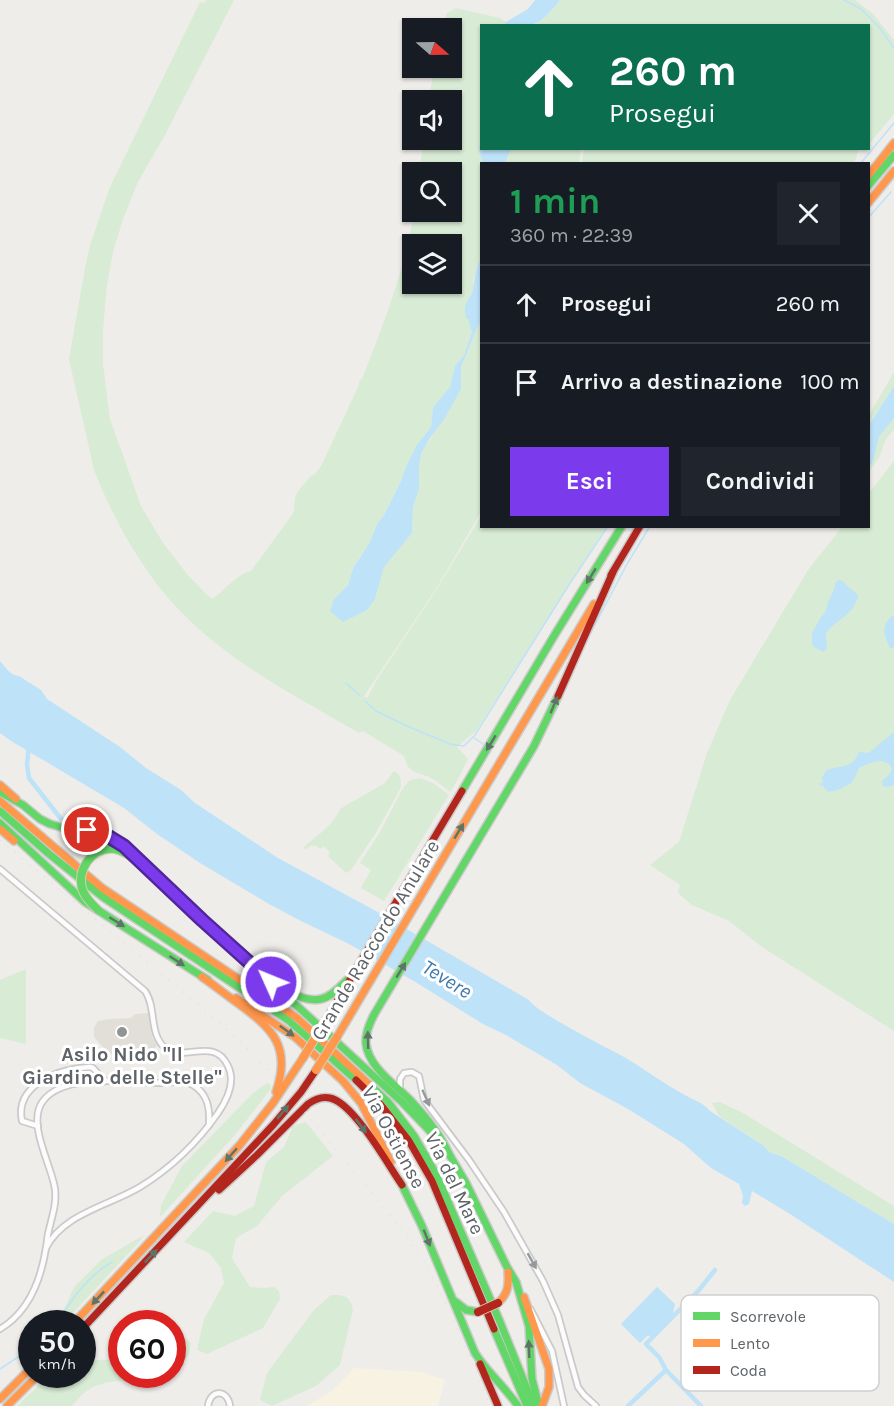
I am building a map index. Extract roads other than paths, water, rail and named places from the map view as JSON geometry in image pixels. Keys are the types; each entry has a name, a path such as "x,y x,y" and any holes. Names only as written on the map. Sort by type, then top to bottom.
{"main road":[{"path":"870,173 894,143"},
{"path":"870,184 894,155"},
{"path":"870,200 894,171"},
{"path":"877,191 894,176"},
{"name":"Grande Raccordo Anulare","path":"86,1310 220,1167 273,1103 361,963 621,528"},
{"name":"Grande Raccordo Anulare","path":"96,1314 301,1092 352,1012 639,528"},
{"path":"449,1154 427,1120 374,1063 369,1054 366,1037 371,1020 544,728 613,572"},
{"path":"0,785 40,819 54,826 94,831 110,837 127,848 144,865"},
{"path":"0,792 23,805"},
{"name":"Via del Mare","path":"0,801 105,891 297,1018 390,1105 414,1136 436,1174 534,1406"},
{"name":"Via del Mare","path":"0,811 69,871 108,901 288,1020 378,1101 409,1141 432,1181 527,1406"},
{"path":"0,823 55,874"},
{"path":"0,829 55,874"},
{"path":"98,910 86,897 81,883 82,870 90,858 102,851 115,849 144,865"},
{"name":"Via Ostiense","path":"144,865 409,1109 449,1154 525,1298 540,1333 550,1375 548,1392 541,1406"},
{"name":"Via Ostiense","path":"55,874 85,902 288,1032 343,1080 361,1103 422,1226 498,1406"},
{"path":"245,957 295,995 310,1000 326,997 345,982 361,963"},
{"path":"202,977 264,1024 274,1036 281,1050 283,1066 280,1082 254,1127"},
{"path":"177,1229 308,1104 321,1097 337,1100 351,1113 402,1185"},
{"path":"451,1296 464,1311 478,1312 498,1303 504,1299 508,1289 507,1267"},
{"path":"516,1282 528,1318 532,1379 541,1406"},
{"path":"476,1353 486,1369 518,1406"},
{"path":"0,1399 18,1381"},
{"path":"7,1406 25,1388"}],"street":[{"path":"0,869 143,990 148,996 157,1037 164,1047 176,1052 209,1051 219,1055 230,1071 231,1082 228,1095 209,1125 187,1151 150,1181 66,1224 57,1231 46,1248"},
{"path":"38,1126 22,1122 21,1114 26,1097 31,1089 40,1082 59,1072 90,1067 105,1081"},
{"path":"400,1090 400,1079 404,1073 412,1072 418,1075 424,1100 464,1152 504,1212 550,1293 578,1387 596,1406"},
{"path":"57,1231 53,1228 55,1220 54,1187 43,1154 38,1126 39,1107 50,1095 70,1085 105,1081 185,1082 196,1087 214,1107 221,1108"},
{"path":"208,1102 209,1125"},
{"path":"55,1220 66,1224"},
{"path":"0,1329 16,1316 28,1301 38,1279 55,1220"},
{"path":"540,1333 555,1363 564,1406"},
{"path":"208,1406 209,1399 214,1394 218,1394 227,1397 230,1406"}],"water":[{"path":"535,0 560,0 542,20 536,23 505,24 528,9"},
{"path":"480,142 480,150 511,150 505,162 483,162 479,150"},
{"path":"480,261 480,323 461,367 461,389 421,454 419,489 413,507 412,533 384,567 375,599 367,610 343,622 330,611 334,599 348,585 353,568 384,515 416,446 431,427 433,407 450,387 455,366 464,355 472,332 466,318 465,307 472,291"},
{"path":"894,386 894,418 879,437 873,462 870,465 870,423"},
{"path":"839,580 858,595 850,612 826,633 827,648 823,652 812,644 812,633 825,613 836,582"},
{"path":"894,615 894,647 891,649 884,630 886,623"},
{"name":"Tevere","path":"0,661 10,673 41,690 47,699 120,747 146,768 181,790 195,803 278,858 374,910 529,1000 558,1021 701,1103 764,1146 769,1152 781,1156 894,1224 894,1282 752,1191 749,1204 745,1206 742,1203 743,1196 739,1184 711,1168 684,1144 628,1109 580,1083 557,1065 483,1024 417,983 351,945 269,904 200,863 124,808 11,741 0,733"},
{"path":"894,732 894,785 883,786 882,781 890,774 892,768 881,761 859,768 852,782 840,789 827,791 818,784 823,783 822,777 827,770 850,764 859,752 870,752"},
{"path":"657,1287 675,1304 672,1318 652,1338 648,1335 640,1343 621,1324"}],"waterway":[{"path":"844,0 861,9 879,27 894,48"},
{"path":"862,162 894,123"},
{"path":"870,216 891,192"},
{"path":"365,701 376,711 409,727 450,744 464,746 475,735 607,528"},
{"path":"586,642 649,528"},
{"path":"574,669 580,654"},
{"path":"346,683 360,696"},
{"path":"563,694 567,685"},
{"path":"474,738 483,744"},
{"path":"29,747 27,764 29,778 61,819"},
{"path":"66,1310 95,1274 112,1262"},
{"path":"694,1295 715,1270"},
{"path":"628,1406 666,1370 659,1357 646,1344 681,1308"},
{"path":"0,1369 18,1357"},
{"path":"666,1370 681,1385"},
{"path":"686,1391 701,1406"}],"railway":[{"path":"0,840 211,1015 276,1078"},
{"path":"305,1112 400,1227 424,1261 450,1311 490,1406"}],"place":[{"name":"Asilo Nido \"Il Giardino delle Stelle\"","path":"122,1032"}]}
